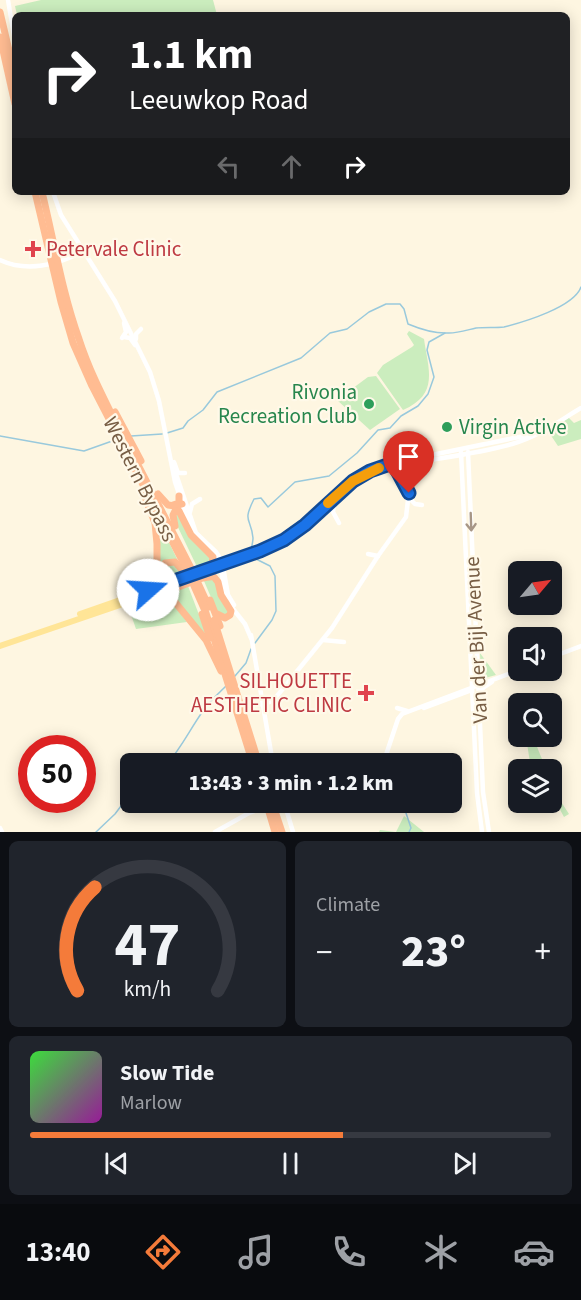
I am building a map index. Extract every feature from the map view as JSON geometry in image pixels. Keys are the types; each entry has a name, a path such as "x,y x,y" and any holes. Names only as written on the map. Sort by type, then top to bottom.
{"highway":[{"path":"0,12 12,63"},
{"path":"0,37 12,91"},
{"name":"Western Bypass","path":"36,195 67,324 84,369 109,418 117,428"},
{"name":"Western Bypass","path":"43,195 69,307 81,345 117,428 191,569 228,673"},
{"path":"127,447 164,502 179,502"},
{"path":"127,447 155,523 158,584 143,592"},
{"path":"157,492 176,528"},
{"path":"179,502 189,518"},
{"path":"179,502 171,516 191,569"},
{"path":"164,586 160,572 165,563 175,562 191,569 212,563 213,557 191,535 182,513 178,511 174,512 173,516 176,528"},
{"path":"157,566 164,586 206,640 218,663 228,673 232,686"},
{"path":"164,586 183,586 210,576 214,577 218,580 221,595 229,607 231,613 228,617 219,616 197,585"},
{"path":"197,585 218,663"},
{"path":"214,609 228,673 255,753"},
{"path":"242,718 250,753"},
{"path":"267,813 275,832"},
{"path":"276,813 282,832"}],"main road":[{"path":"9,0 12,15"},
{"path":"9,0 12,21"},
{"path":"53,195 58,209 84,249 126,323 132,328 139,329 136,334 136,343"},
{"path":"53,195 58,215 88,254 152,375 174,462 179,502"},
{"path":"0,259 15,264 47,265 64,262 84,249"},
{"path":"126,323 126,332 123,337 130,338 136,343"},
{"path":"468,451 479,451 536,435 581,408"},
{"path":"167,435 179,502 189,518 195,536 225,561 246,558"},
{"path":"260,553 296,533 347,485 365,473 378,468 512,442"},
{"name":"Van der Bijl Avenue","path":"468,451 484,799 489,832"},
{"path":"469,463 471,456 479,451"},
{"path":"316,522 342,496 364,479 394,465 443,458 461,452"},
{"name":"Van der Bijl Avenue","path":"461,452 477,802 482,832"},
{"path":"378,468 387,462 388,456 403,481"},
{"path":"443,458 453,458 458,461 462,481"},
{"path":"174,462 179,473 185,473"},
{"path":"419,462 402,469 400,473 411,500 415,504 422,505"},
{"path":"345,609 378,556 405,520 408,500 394,465"},
{"path":"386,470 393,471 398,476"},
{"path":"0,645 260,553 293,539 323,516 328,515 339,522 333,510 334,505 342,496"},
{"path":"179,502 187,498 197,499 192,505 189,518"},
{"path":"262,705 275,699 318,647 407,520 411,500"},
{"path":"402,510 405,520"},
{"path":"368,554 378,556"},
{"path":"211,570 218,557"},
{"path":"218,557 231,603 247,622 271,753"},
{"path":"222,567 231,561"},
{"path":"222,567 226,600 245,624 251,639"},
{"path":"0,645 123,603 143,592 164,586 191,569 211,570 223,579"},
{"path":"122,593 132,598"},
{"path":"228,593 234,602 240,602"},
{"path":"323,640 344,642"},
{"path":"562,653 581,646"},
{"path":"294,676 318,647"},
{"path":"477,651 480,676 492,681"},
{"path":"298,671 302,659"},
{"path":"461,691 469,684 471,668"},
{"path":"389,753 402,717 508,674"},
{"path":"479,704 482,690 492,681"},
{"path":"397,708 402,711 409,710 472,689"},
{"path":"454,697 463,695 469,697 473,713"},
{"path":"388,753 398,718 409,710"},
{"path":"215,832 249,813"},
{"path":"285,813 292,832"}],"green space":[{"path":"41,0 213,0 216,12 16,12 15,6"},
{"path":"409,331 424,339 429,380 422,396 415,404 403,410 377,373 383,365 414,345 407,334"},
{"name":"Rivonia Recreation Club","path":"376,376 400,409 370,430 337,400 368,377"},
{"path":"568,417 574,423 581,420 581,439 558,446 548,431"},
{"path":"154,512 180,565 178,562 159,568 160,541"},
{"path":"178,512 211,559 199,571 174,519"},
{"path":"171,563 179,568 183,576 168,582 163,568"},
{"path":"211,578 215,581 228,615 219,616 204,581"},
{"path":"188,586 209,641 168,591"},
{"path":"164,592 187,622 136,629 127,603"},
{"path":"480,653 496,675 485,678 481,675"},
{"path":"528,747 537,747 542,759 529,759"},
{"path":"562,803 569,814 564,817 562,813"},
{"path":"404,816 424,832 396,832"}],"waterway":[{"path":"167,433 183,428 188,421 203,410 217,392 301,358 330,333 347,329 369,312 386,304 400,304 404,309 408,324 433,332 452,333 476,328 504,327 535,317 569,301 581,287"},
{"path":"250,554 253,538 248,516 254,499 261,498 268,507 295,482 329,476 357,453 378,430 390,428 401,416 418,406 428,394 434,377 427,350 429,342 445,333"},
{"path":"131,436 162,434"},
{"path":"0,436 84,451 115,440"},
{"path":"255,643 276,611 275,576 270,566 256,559"},
{"path":"235,676 246,663 251,649"},
{"path":"175,753 205,708 226,686"},
{"path":"96,832 120,807"},
{"path":"406,813 411,828 409,832"}],"slow traffic":[{"path":"328,503 353,481 379,468"}],"place":[{"name":"Petervale Clinic","path":"33,249"},
{"name":"Rivonia Recreation Club","path":"369,404"},
{"name":"Virgin Active","path":"447,427"},
{"name":"SILHOUETTE AESTHETIC CLINIC","path":"366,693"}],"route":[{"path":"148,590 273,546 296,533 347,485 374,469 393,463 409,493"}]}
